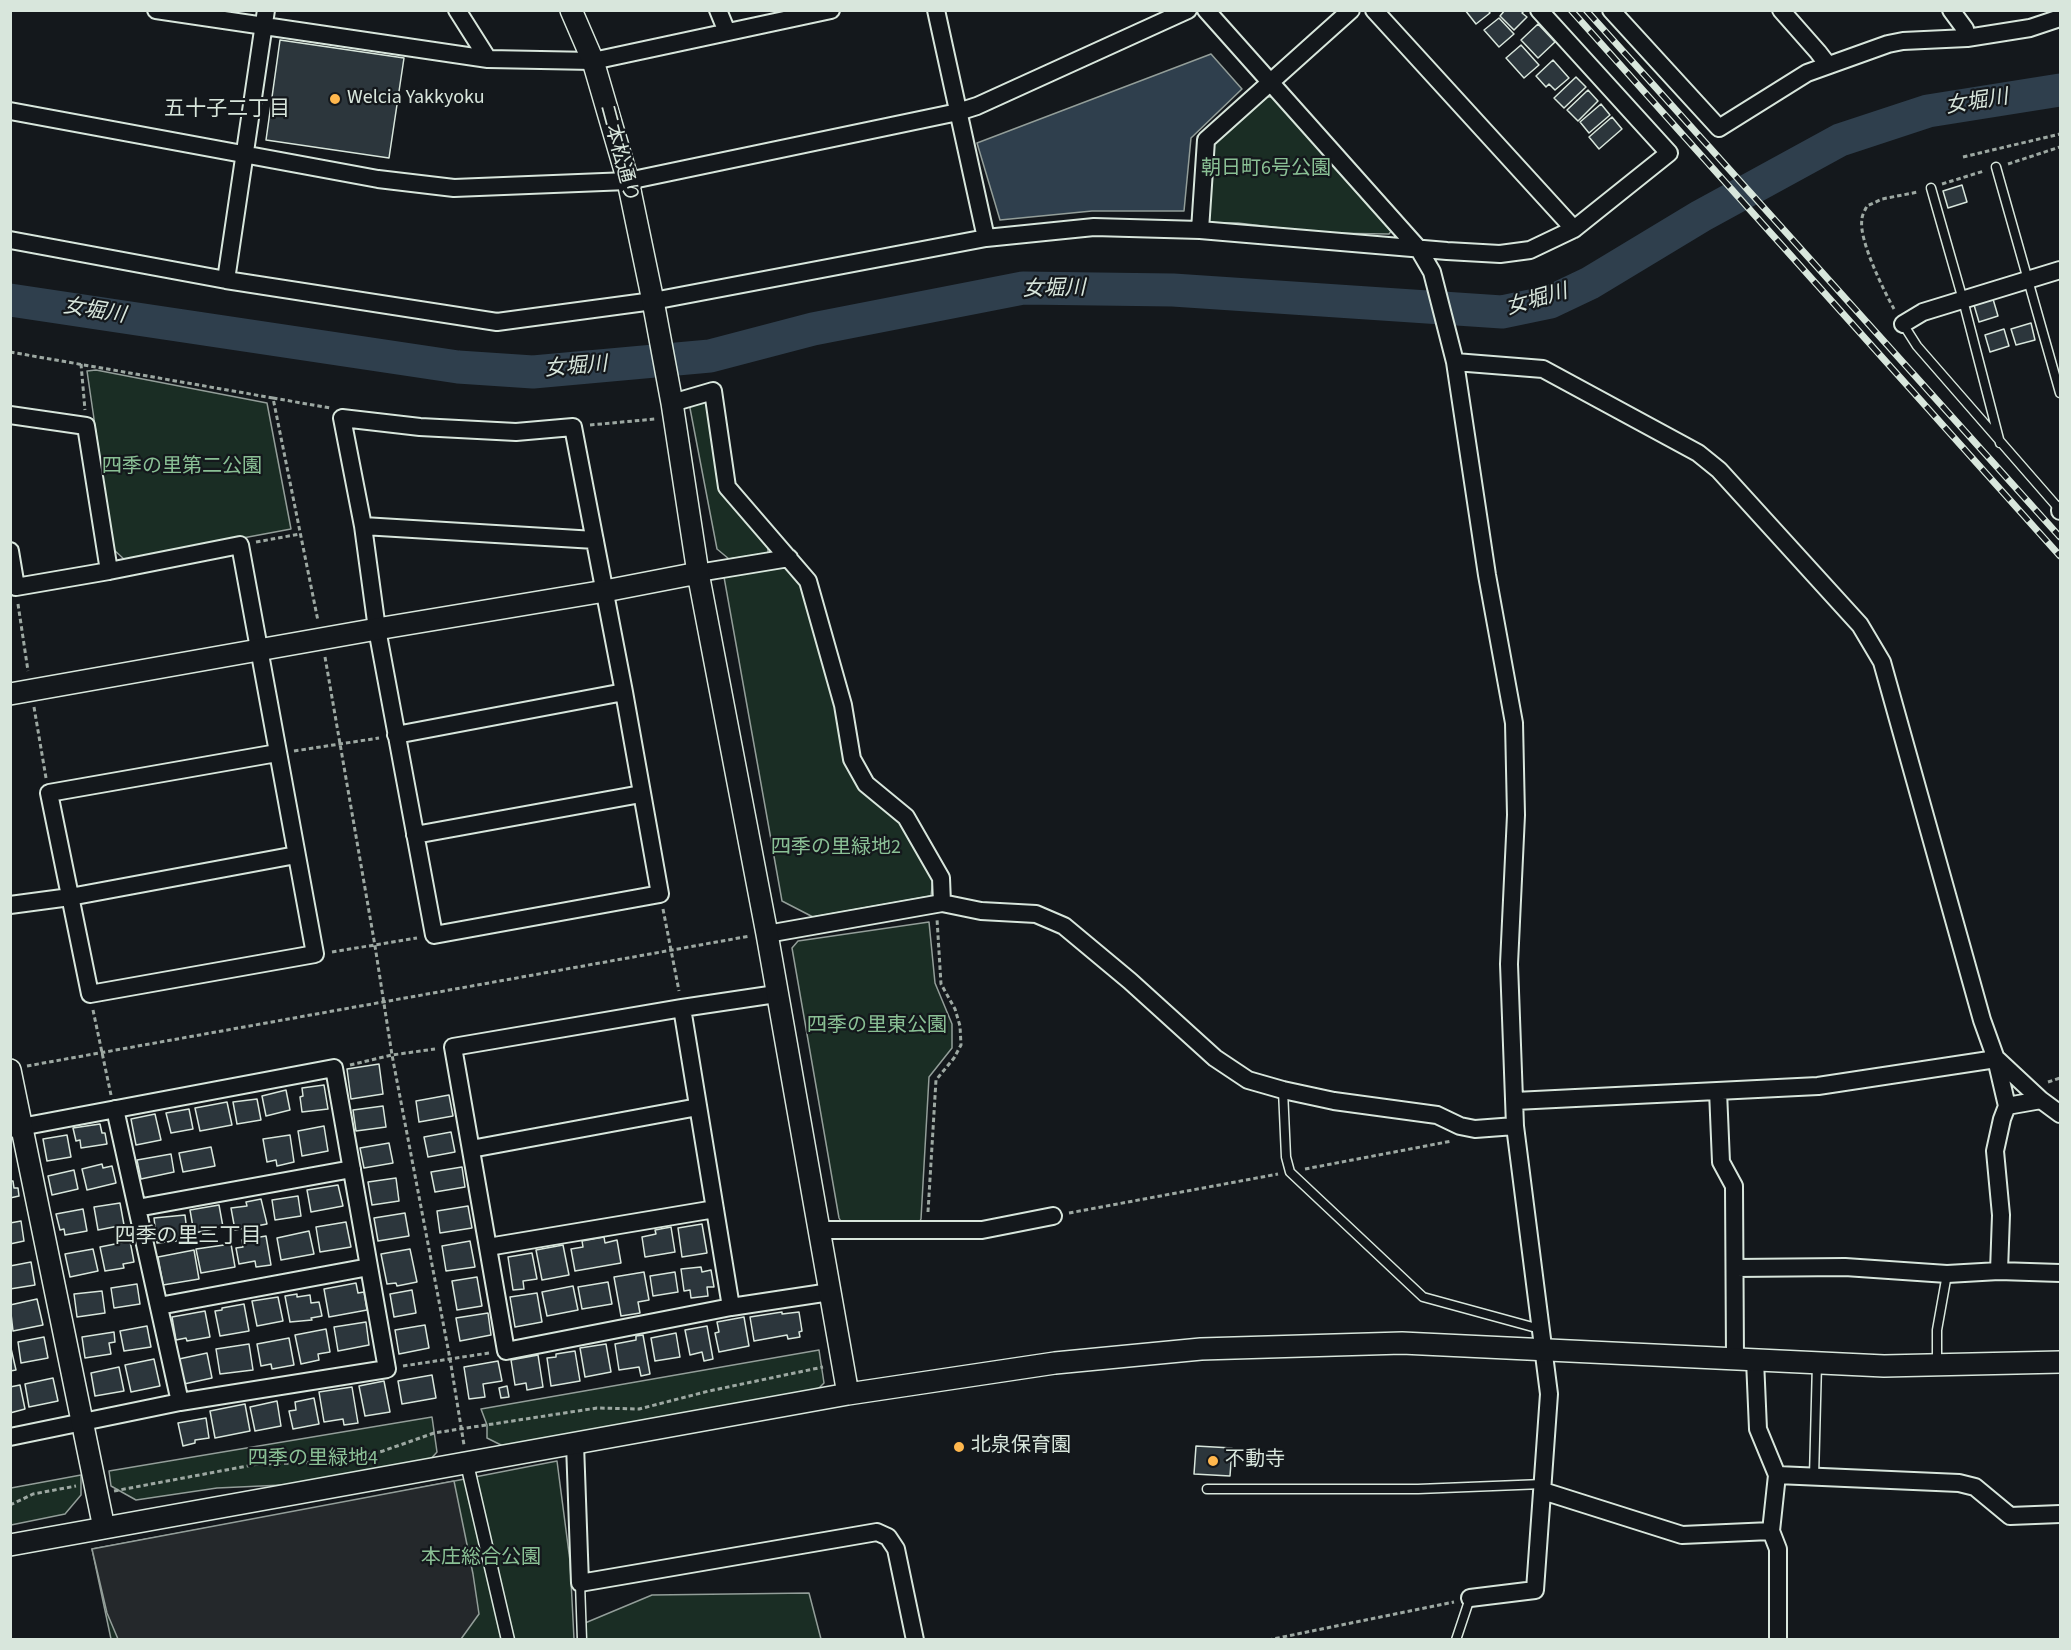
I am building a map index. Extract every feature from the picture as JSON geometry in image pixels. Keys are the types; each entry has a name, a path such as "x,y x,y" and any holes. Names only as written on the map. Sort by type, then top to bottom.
{"street":[{"path":"156,10 265,18 488,59 593,61 831,10"},
{"path":"457,10 488,59"},
{"name":"二本松通り","path":"571,10 593,61 628,182 652,301 672,405 698,573 767,934 848,1394"},
{"path":"718,10 727,32"},
{"path":"936,10 986,238"},
{"path":"10,111 378,179 454,188 628,182 958,112 977,106 1188,10"},
{"path":"1206,10 1418,248 1432,272 1452,356 1487,575 1514,723 1516,815 1509,964 1515,1126 1549,1394 1535,1590 1470,1598"},
{"path":"1200,230 1206,140 1351,10"},
{"path":"1374,10 1574,229"},
{"path":"10,240 226,280 497,322 652,301 986,238 1094,227 1200,230 1500,254 1530,250 1574,229 1669,153 1539,10"},
{"path":"1611,10 1719,128 1807,73 1828,65 1903,41 1967,38 2030,28 2061,18"},
{"path":"1780,10 1828,65"},
{"path":"1951,10 1965,30 1967,38"},
{"path":"226,280 265,18"},
{"path":"1903,324 1923,312 2061,270"},
{"path":"1452,356 1543,369 1698,453 1719,470 1860,625 1882,662 1982,1020 1996,1059 2007,1106 1995,1151 2001,1215 1999,1271"},
{"path":"672,405 713,391 727,486 808,581 843,705 852,759 866,784 906,817 941,878 942,903"},
{"path":"10,415 86,426 109,572"},
{"path":"342,418 420,427 516,432 573,427 660,894 434,935 377,629 363,526 342,418"},
{"path":"363,526 595,540"},
{"path":"10,551 16,587 109,572 240,545 315,954 90,994 49,793 277,753"},
{"path":"10,694 789,558"},
{"path":"396,735 624,692"},
{"path":"415,835 641,794"},
{"path":"10,905 70,897 296,855"},
{"path":"767,934 942,903 981,911 1036,914 1064,926 1130,981 1215,1059 1248,1080 1334,1101 1437,1116 1460,1126 1475,1129 1515,1126"},
{"path":"776,994 453,1047 506,1351 731,1306 830,1292"},
{"path":"682,1008 731,1306"},
{"path":"1515,1101 1818,1086 1996,1059"},
{"path":"1996,1059 2041,1100 2061,1114"},
{"path":"10,1437 180,1402 387,1369 334,1068 17,1128"},
{"path":"16,1069 17,1128 83,1421 104,1528"},
{"path":"1718,1091 1721,1162 1734,1186 1735,1268 1745,1359 1758,1429 1777,1475 1771,1531 1778,1549 1778,1640"},
{"path":"2007,1106 2041,1100"},
{"path":"471,1149 698,1107"},
{"path":"115,1108 180,1402"},
{"path":"137,1208 352,1169"},
{"path":"488,1247 715,1209"},
{"path":"820,1230 982,1230 1053,1216"},
{"path":"159,1306 369,1267"},
{"path":"1735,1268 1845,1267 1947,1274 1999,1271 2061,1273"},
{"path":"10,1545 848,1394 1055,1363 1202,1349 1541,1339 1745,1359 1884,1366 2061,1362"},
{"path":"575,1444 580,1583 877,1532 888,1537 896,1549 915,1640"},
{"path":"467,1464 508,1640"},
{"path":"1777,1475 1959,1483 1975,1487 2010,1516 2061,1514"},
{"path":"1543,1487 1682,1535 1771,1531"}],"lane":[{"path":"1996,168 2061,393"},
{"path":"1931,188 2000,443"},
{"path":"1903,324 1917,346 2060,510"},
{"path":"1283,1090 1286,1157 1290,1172 1423,1297 1541,1339"},
{"path":"1937,1365 1937,1330 1947,1274"},
{"path":"1814,1477 1817,1363"},
{"path":"1207,1489 1543,1487"},
{"path":"580,1583 582,1640"},
{"path":"1456,1640 1470,1598"}],"path":[{"path":"1964,157 2061,134"},
{"path":"10,352 334,408 342,418"},
{"path":"81,364 86,426"},
{"path":"273,398 322,640 392,1055 450,1359 467,1464"},
{"path":"573,427 672,405"},
{"path":"240,545 300,534"},
{"path":"277,753 396,735"},
{"path":"660,894 682,1008"},
{"path":"927,1229 936,1080 961,1046 960,1026 955,1009 941,984 937,919 942,903"},
{"path":"16,1069 102,1051 384,1000 767,934"},
{"path":"315,954 434,935"},
{"path":"90,994 115,1108"},
{"path":"334,1068 392,1055 453,1047"},
{"path":"1053,1216 1452,1141 1460,1126"},
{"path":"387,1369 506,1351"},
{"path":"10,1504 33,1494 128,1487 258,1464 338,1462 383,1451 434,1433 597,1408 639,1409 709,1391 842,1363"},
{"path":"1268,1640 1470,1598"}],"green space":[{"name":"朝日町6号公園","path":"1264,97 1276,97 1392,230 1389,234 1322,233 1238,223 1211,223 1208,220 1211,142"},
{"name":"四季の里第二公園","path":"96,370 267,403 291,529 125,560 113,549 87,371"},
{"path":"707,398 724,494 768,539 768,553 729,559 717,549 689,403"},
{"name":"四季の里緑地2","path":"786,567 802,581 839,715 843,757 864,792 900,821 933,878 931,896 813,917 782,901 724,577"},
{"name":"四季の里東公園","path":"929,922 935,983 952,1024 952,1048 929,1077 921,1219 917,1226 843,1225 839,1218 792,948 798,941"},
{"path":"819,1350 824,1383 816,1391 503,1446 487,1438 487,1425 481,1409"},
{"name":"四季の里緑地4","path":"432,1417 437,1452 428,1462 305,1484 217,1488 136,1500 111,1486 109,1471"},
{"name":"本庄総合公園","path":"557,1461 570,1561 574,1639 111,1639 92,1549"},
{"path":"81,1475 81,1495 65,1514 11,1525 11,1488"},
{"path":"809,1593 821,1639 586,1639 585,1623 652,1595"}],"shaded area":[{"name":"本庄総合公園","path":"454,1481 479,1614 461,1639 118,1639 107,1613 92,1549"}],"water":[{"path":"1211,54 1242,89 1191,138 1184,211 1092,211 1000,220 977,143"}],"building":[{"path":"1465,10 1488,10 1490,13 1476,24"},
{"path":"1505,10 1525,10 1522,13 1527,17 1514,30 1500,16"},
{"path":"1499,18 1514,34 1499,47 1484,30"},
{"path":"1538,24 1555,42 1538,58 1521,40"},
{"name":"Welcia Yakkyoku","path":"280,40 404,58 389,158 266,140"},
{"path":"1521,45 1539,65 1524,78 1506,58"},
{"path":"1553,60 1569,78 1555,90 1549,84 1546,87 1536,76"},
{"path":"1576,77 1586,87 1564,108 1554,98"},
{"path":"1588,90 1598,101 1578,121 1567,110"},
{"path":"1601,104 1610,115 1589,133 1580,122"},
{"path":"1612,117 1622,129 1599,149 1589,137"},
{"path":"1962,185 1967,202 1948,208 1943,191"},
{"path":"1993,299 1998,316 1979,322 1974,305"},
{"path":"2031,323 2035,340 2016,345 2011,329"},
{"path":"2004,329 2009,346 1990,352 1985,335"},
{"path":"379,1064 383,1094 351,1099 347,1069"},
{"path":"324,1085 328,1109 302,1112 300,1097 303,1096 302,1088"},
{"path":"286,1090 290,1110 266,1116 262,1096"},
{"path":"449,1095 453,1116 419,1122 416,1101"},
{"path":"257,1099 261,1120 237,1124 233,1102"},
{"path":"227,1102 232,1125 200,1131 195,1108"},
{"path":"383,1106 386,1127 356,1131 353,1110"},
{"path":"189,1109 193,1129 171,1133 166,1113"},
{"path":"155,1114 161,1140 136,1145 131,1119"},
{"path":"100,1124 107,1144 81,1148 80,1140 76,1141 73,1128"},
{"path":"324,1126 328,1151 302,1156 298,1131"},
{"path":"451,1132 455,1152 428,1157 424,1137"},
{"path":"67,1135 71,1157 47,1161 43,1139"},
{"path":"290,1135 294,1162 277,1166 276,1160 267,1162 263,1139"},
{"path":"389,1143 393,1163 364,1168 360,1148"},
{"path":"211,1147 215,1166 183,1172 179,1153"},
{"path":"171,1154 174,1172 141,1179 137,1160"},
{"path":"102,1164 103,1168 112,1166 116,1183 87,1190 82,1169"},
{"path":"462,1167 465,1187 435,1192 431,1172"},
{"path":"74,1170 78,1189 52,1195 48,1176"},
{"path":"396,1178 399,1201 372,1205 368,1182"},
{"path":"10,1181 13,1181 14,1188 18,1188 19,1196 10,1198"},
{"path":"338,1185 343,1206 311,1212 307,1190"},
{"path":"298,1196 301,1216 275,1220 272,1200"},
{"path":"261,1199 267,1224 235,1230 231,1208 247,1206 246,1202"},
{"path":"120,1203 124,1225 98,1230 94,1207"},
{"path":"219,1205 223,1227 194,1233 190,1210"},
{"path":"468,1206 472,1228 440,1233 437,1211"},
{"path":"83,1209 87,1231 65,1235 64,1229 60,1230 56,1214"},
{"path":"405,1213 409,1236 378,1241 374,1218"},
{"path":"185,1215 188,1240 157,1243 154,1218"},
{"path":"21,1221 24,1241 10,1244 10,1223"},
{"path":"346,1222 351,1247 320,1252 316,1227"},
{"path":"702,1224 707,1253 682,1257 678,1228"},
{"path":"671,1227 675,1252 645,1257 642,1237 656,1234 655,1230"},
{"path":"309,1231 314,1254 281,1260 277,1238"},
{"path":"266,1236 271,1265 256,1267 255,1261 239,1264 236,1248 243,1247 242,1240"},
{"path":"604,1237 605,1243 617,1240 621,1263 575,1271 571,1249 583,1247 582,1241"},
{"path":"130,1241 134,1262 123,1264 124,1268 105,1271 100,1247"},
{"path":"470,1241 475,1267 446,1271 442,1246"},
{"path":"231,1244 235,1267 201,1273 196,1249"},
{"path":"563,1245 569,1275 542,1280 536,1250"},
{"path":"93,1249 98,1271 70,1277 65,1254"},
{"path":"410,1249 417,1282 397,1286 396,1283 387,1284 381,1254"},
{"path":"194,1250 199,1279 163,1285 158,1257"},
{"path":"532,1253 537,1279 523,1281 524,1289 513,1290 508,1257"},
{"path":"31,1262 35,1285 10,1289 10,1266"},
{"path":"701,1267 702,1272 711,1270 714,1287 707,1287 708,1296 691,1298 690,1290 684,1291 681,1269"},
{"path":"644,1272 649,1300 638,1302 640,1313 621,1316 614,1277"},
{"path":"675,1272 678,1292 653,1296 650,1276"},
{"path":"477,1277 482,1306 457,1310 452,1281"},
{"path":"608,1282 612,1304 582,1309 578,1287"},
{"path":"356,1283 358,1293 364,1292 367,1310 329,1317 324,1289"},
{"path":"137,1284 140,1304 114,1308 111,1288"},
{"path":"573,1286 578,1310 547,1316 542,1292"},
{"path":"412,1290 416,1313 394,1317 390,1294"},
{"path":"102,1291 105,1313 77,1317 74,1294"},
{"path":"537,1293 542,1322 515,1327 510,1297"},
{"path":"297,1294 297,1297 310,1295 311,1303 319,1302 322,1316 311,1318 312,1320 290,1322 285,1296"},
{"path":"278,1297 283,1321 257,1326 252,1301"},
{"path":"37,1299 43,1325 13,1331 10,1305"},
{"path":"244,1304 249,1331 220,1336 215,1311"},
{"path":"205,1311 210,1337 187,1341 186,1338 176,1340 172,1317"},
{"path":"782,1312 782,1314 799,1312 802,1331 799,1332 800,1337 788,1339 787,1335 754,1341 750,1317"},
{"path":"488,1313 491,1335 460,1341 456,1318"},
{"path":"744,1317 749,1346 719,1352 715,1333 719,1332 717,1322"},
{"path":"366,1322 369,1345 338,1351 334,1327"},
{"path":"425,1325 429,1348 399,1354 395,1330"},
{"path":"147,1326 151,1347 124,1351 120,1331"},
{"path":"707,1326 713,1359 704,1361 702,1352 690,1355 685,1330"},
{"path":"326,1329 330,1352 318,1354 319,1360 301,1364 295,1335"},
{"path":"114,1332 115,1342 109,1343 111,1354 85,1358 82,1337"},
{"path":"676,1333 680,1357 655,1361 651,1338"},
{"path":"643,1335 650,1374 641,1376 639,1367 619,1370 615,1344 636,1340 636,1336"},
{"path":"44,1337 48,1358 21,1363 18,1342"},
{"path":"289,1338 294,1365 272,1369 271,1364 261,1366 257,1344"},
{"path":"10,1344 16,1370 10,1371"},
{"path":"249,1344 253,1370 220,1374 216,1349"},
{"path":"606,1344 611,1372 585,1377 580,1348"},
{"path":"575,1351 580,1381 551,1386 547,1358"},
{"path":"207,1353 212,1378 184,1384 179,1359"},
{"path":"538,1355 543,1387 527,1390 526,1383 515,1385 511,1360"},
{"path":"154,1359 160,1386 131,1392 125,1365"},
{"path":"498,1361 502,1381 483,1384 485,1397 469,1399 464,1367"},
{"path":"119,1367 124,1391 95,1396 91,1373"},
{"path":"432,1375 436,1398 402,1404 398,1381"},
{"path":"53,1378 58,1401 29,1407 25,1384"},
{"path":"384,1381 390,1412 365,1416 359,1386"},
{"path":"20,1385 25,1409 10,1413 10,1387"},
{"path":"507,1386 509,1397 501,1398 499,1388"},
{"path":"352,1387 358,1423 344,1425 343,1419 324,1422 319,1392"},
{"path":"314,1398 319,1424 293,1429 289,1411 296,1410 295,1402"},
{"path":"277,1401 281,1426 255,1431 250,1407"},
{"path":"245,1404 250,1431 215,1438 210,1411"},
{"path":"206,1418 209,1438 195,1440 195,1443 183,1446 178,1423"},
{"name":"不動寺","path":"1196,1446 1232,1448 1230,1476 1194,1474"}],"waterway":[{"name":"女堀川","path":"10,300 458,367 533,372 710,356 813,329 1023,288 1173,290 1502,312 1550,302 1590,283 1701,216 1840,140 1928,111 2060,90"}],"railway":[{"path":"1571,10 2060,556"},
{"path":"1586,10 2060,537"}],"place":[{"name":"Welcia Yakkyoku","path":"335,99"},
{"name":"北泉保育園","path":"959,1447"},
{"name":"不動寺","path":"1213,1461"}],"district":[{"name":"五十子二丁目","path":"227,110"},
{"name":"四季の里三丁目","path":"188,1237"}]}
